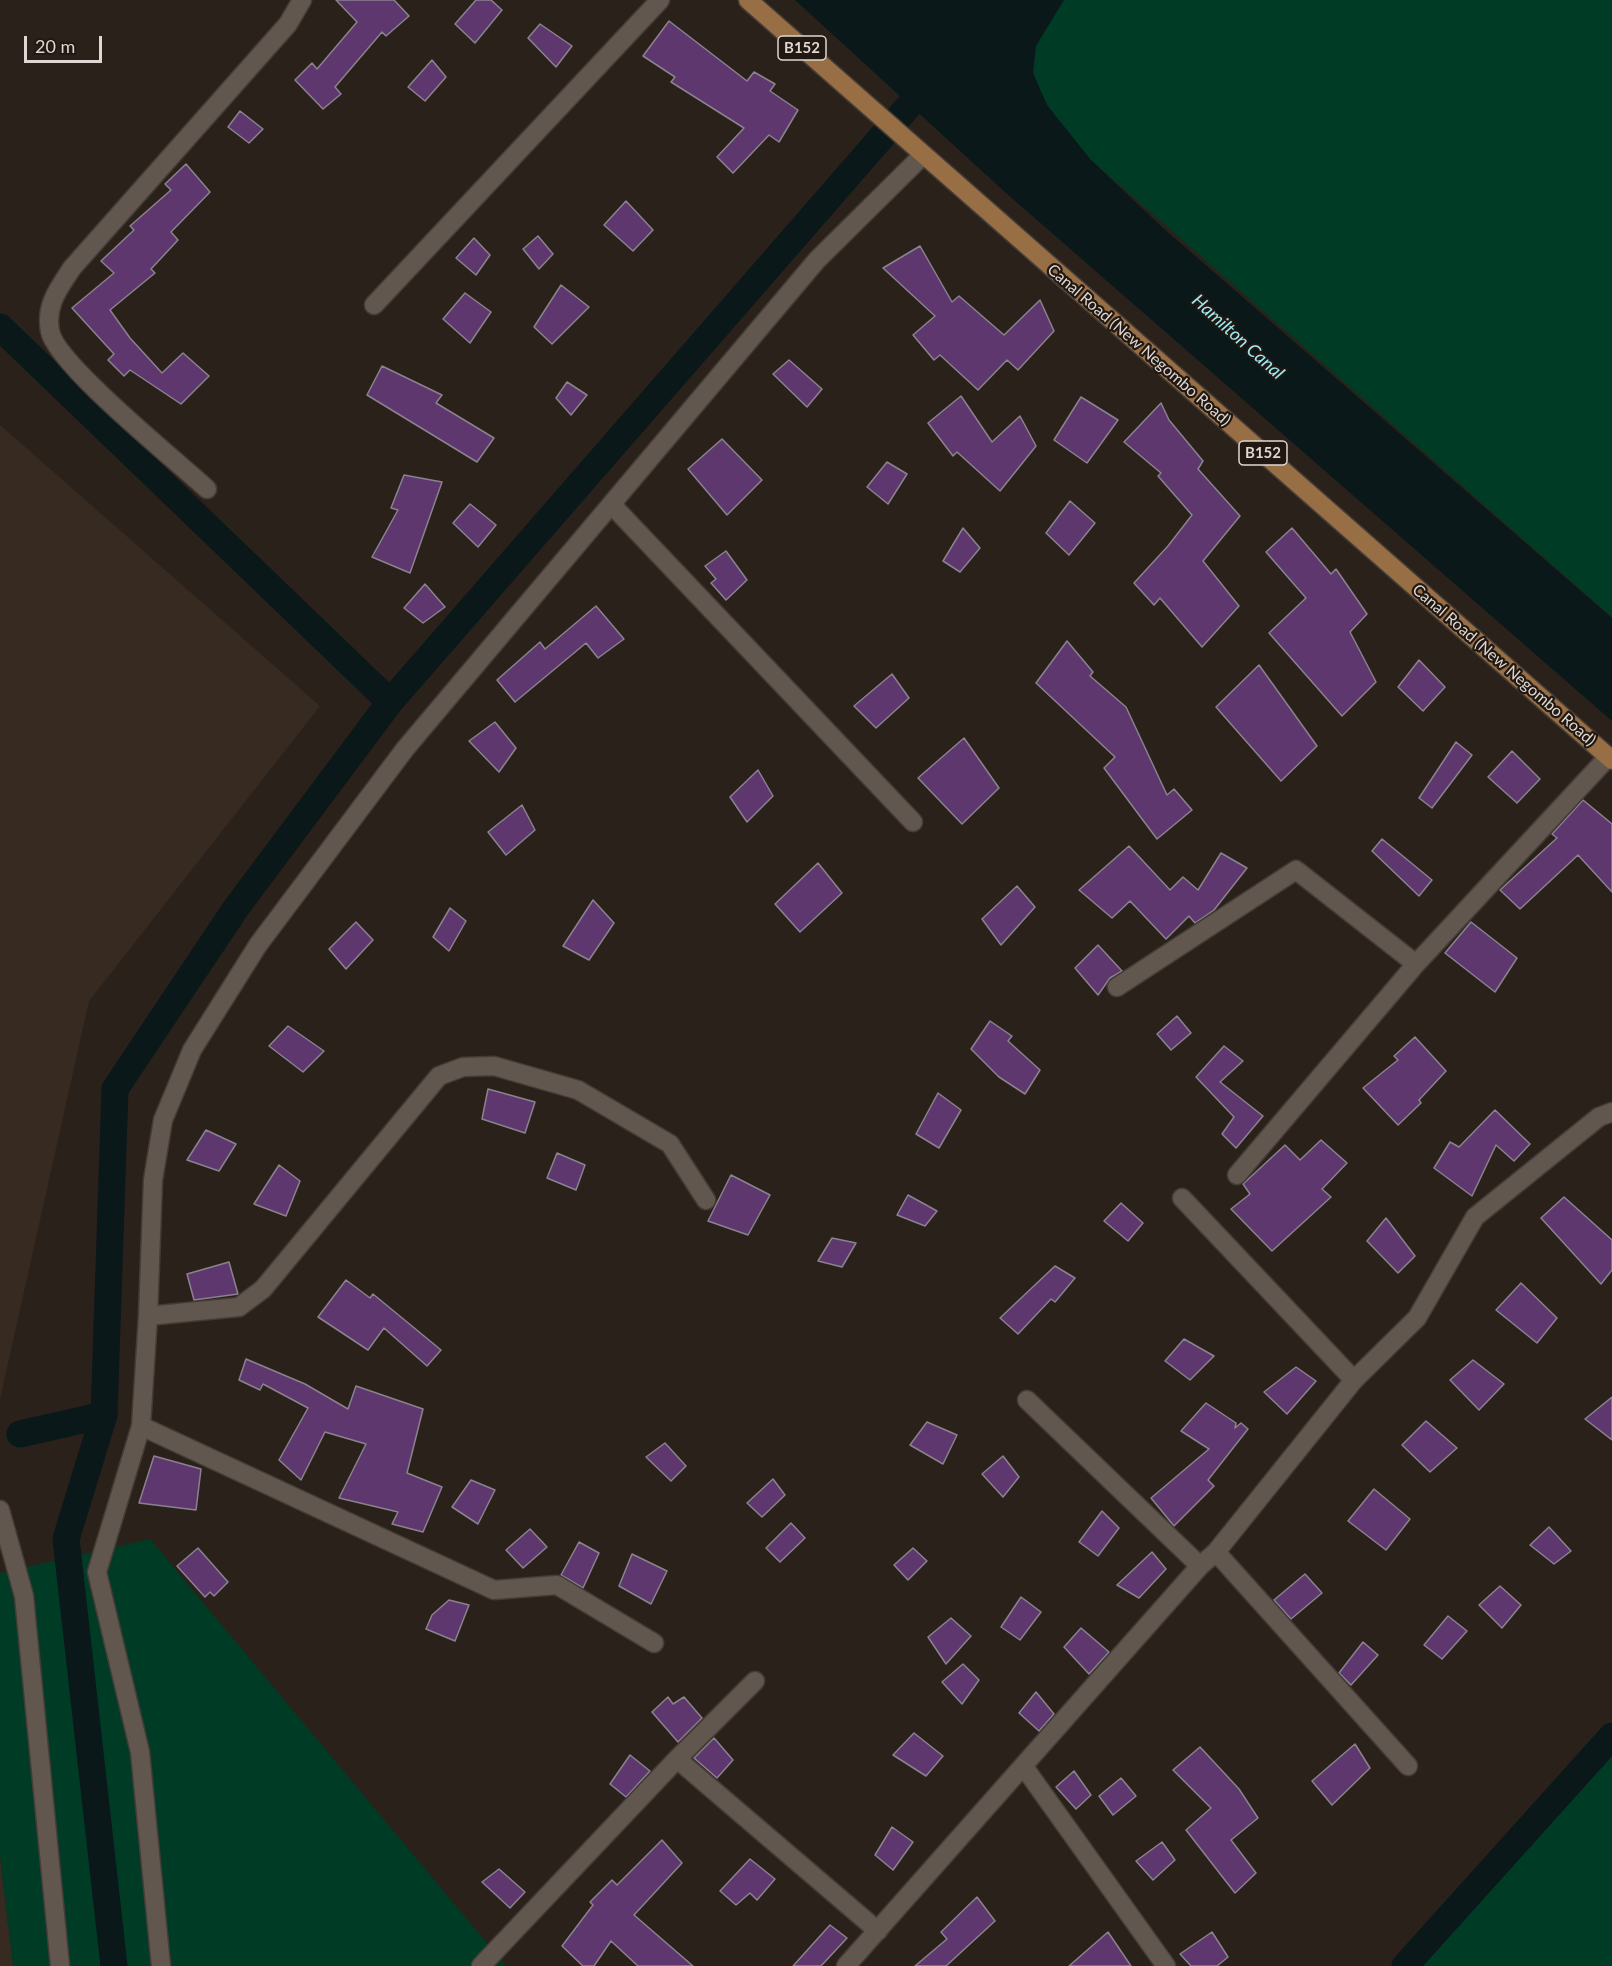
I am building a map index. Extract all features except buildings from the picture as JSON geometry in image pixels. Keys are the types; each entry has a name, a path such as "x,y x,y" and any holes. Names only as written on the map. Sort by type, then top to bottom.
{"main road":[{"name":"Canal Road (New Negombo Road)","path":"748,0 1610,758"}],"street":[{"path":"207,489 78,373 50,332 50,303 72,268 288,24 302,0"},
{"path":"374,304 660,0"},
{"path":"161,1966 140,1752 97,1572 141,1426 153,1180 163,1120 192,1050 258,945 405,749 817,260 918,151"},
{"path":"612,505 913,822"},
{"path":"1237,1175 1416,964 1610,758"},
{"path":"1117,987 1296,870 1416,964"},
{"path":"148,1316 239,1307 263,1289 439,1076 463,1067 494,1066 578,1090 670,1144 706,1200"},
{"path":"846,1966 1200,1566 1216,1552 1354,1380 1417,1318 1475,1217 1599,1117 1612,1112"},
{"path":"1182,1198 1354,1380"},
{"path":"1027,1400 1200,1566"},
{"path":"141,1426 494,1590 557,1585 654,1643"},
{"path":"0,1510 24,1596 60,1966"},
{"path":"1216,1552 1408,1766"},
{"path":"481,1966 677,1759 755,1682"},
{"path":"677,1759 878,1931"},
{"path":"1024,1767 1166,1966"}],"shaded area":[{"path":"0,425 320,706 89,1001 0,1399"},
{"path":"0,1856 13,1966 0,1966"}],"green space":[{"path":"1064,0 1612,0 1612,617 1091,160 1049,107 1040,91 1035,75 1033,59 1037,44"},
{"path":"150,1539 506,1966 13,1966 0,1856 0,1573"},
{"path":"1612,1736 1612,1966 1405,1966"}],"water":[{"name":"Hamilton Canal","path":"795,0 1064,0 1036,46 1033,73 1047,105 1091,160 1162,227 1612,618 1612,721 1006,193"}],"waterway":[{"path":"114,1966 66,1539 104,1415 115,1089 236,908 390,702 934,77"},
{"path":"0,327 390,702"},
{"path":"20,1434 104,1415"},
{"path":"1405,1966 1612,1736"}]}
